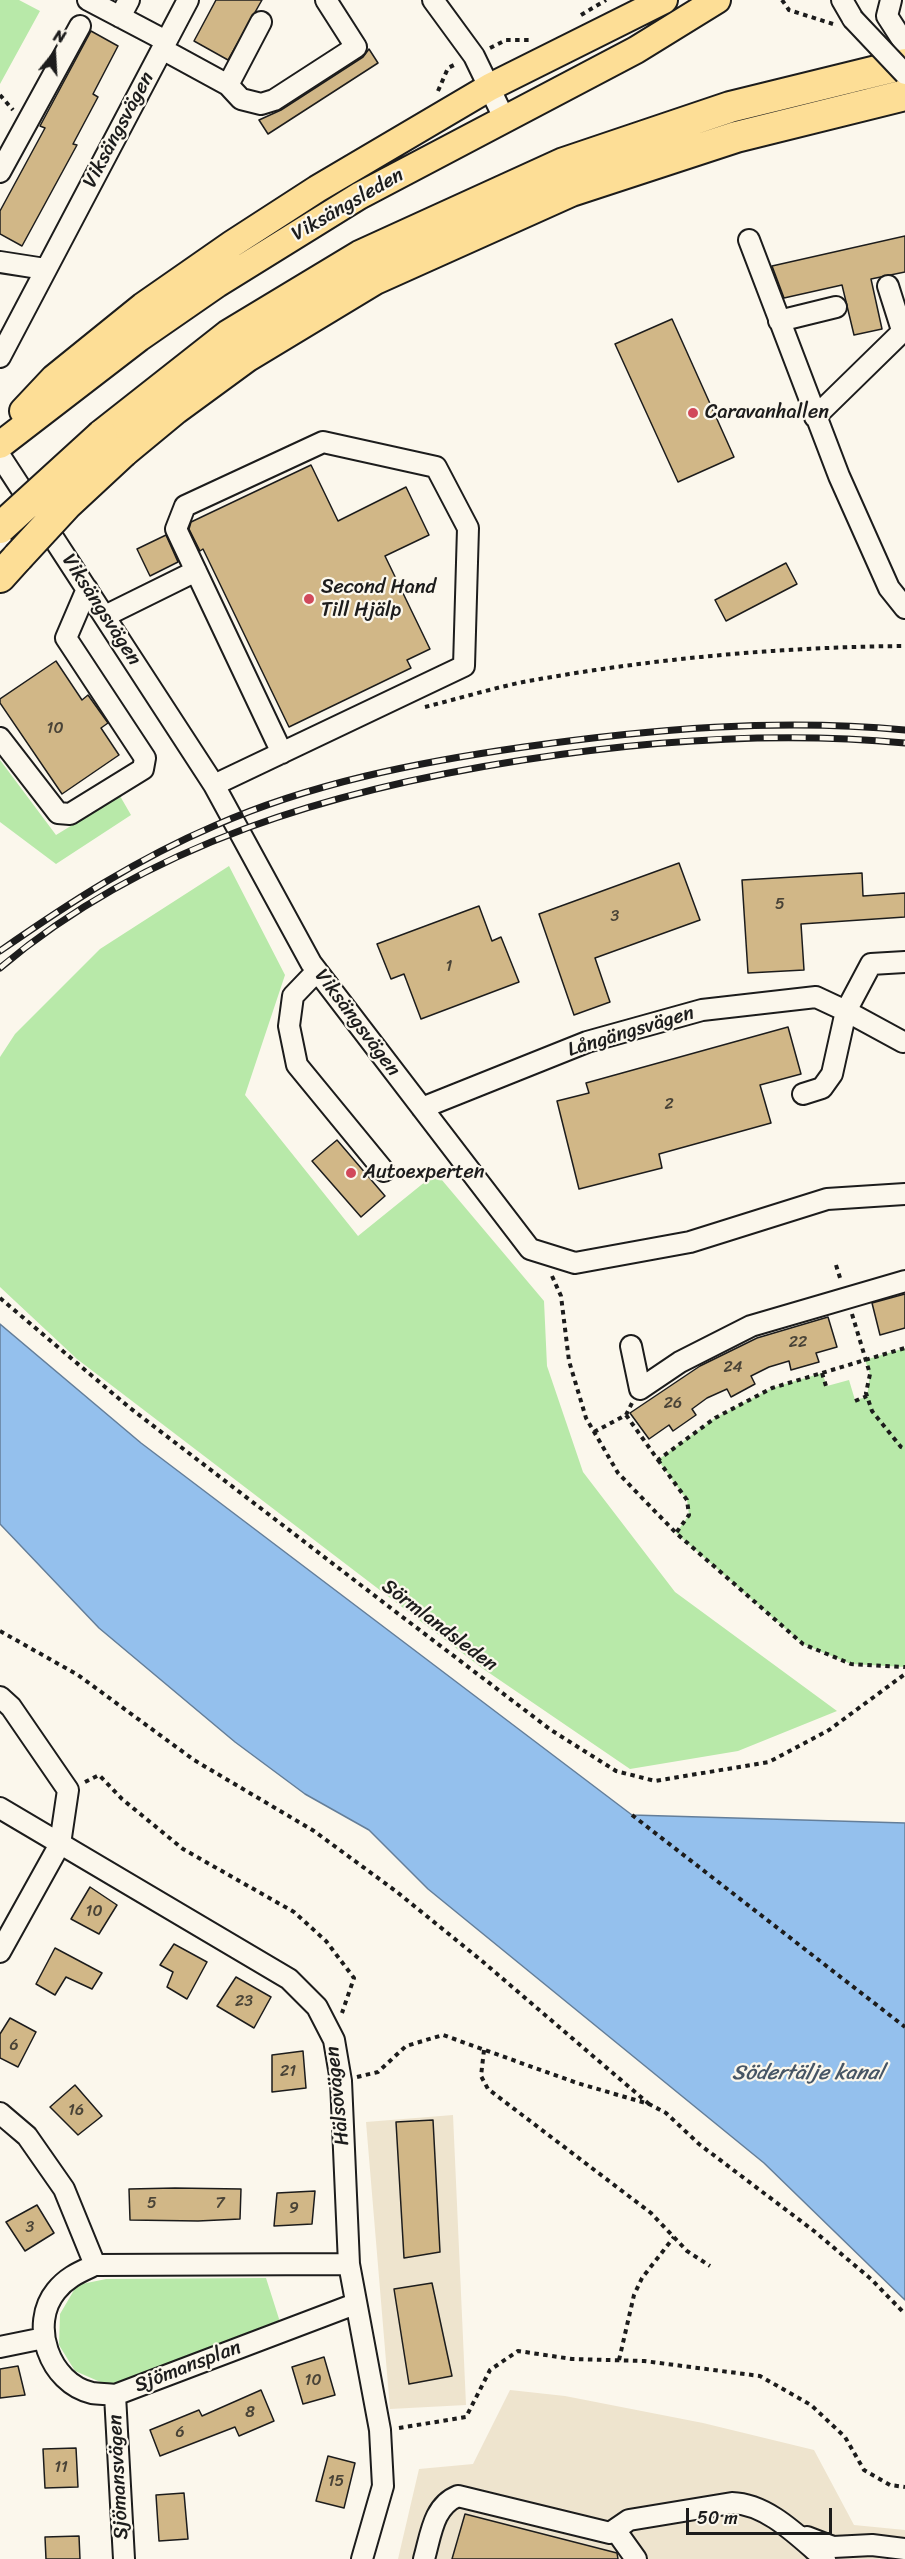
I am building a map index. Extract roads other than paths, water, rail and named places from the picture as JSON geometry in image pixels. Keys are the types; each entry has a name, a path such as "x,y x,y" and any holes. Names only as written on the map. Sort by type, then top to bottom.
{"highway":[{"path":"0,528 112,443 229,335 360,256 564,164 730,108 905,64"},
{"path":"9,567 67,504 112,443 175,409 246,357 375,279 571,191 736,137 905,95"}],"main road":[{"name":"Viksängsleden","path":"0,445 143,306 232,244 317,189 490,87 664,0"},
{"name":"Viksängsleden","path":"0,434 63,384 139,338 217,284 359,196 636,50 717,0"}],"street":[{"path":"88,0 125,8 164,45 228,85 241,99 261,104 274,100 356,47 326,0"},
{"name":"Viksängsvägen","path":"0,357 188,0"},
{"path":"433,0 474,56 504,118"},
{"path":"842,0 844,22 905,74"},
{"path":"889,8 905,44"},
{"path":"228,85 261,22"},
{"path":"0,172 80,26"},
{"path":"749,240 839,476 889,588 905,608"},
{"path":"0,262 45,269"},
{"path":"815,417 901,333 902,327 888,286"},
{"path":"779,321 836,307"},
{"path":"214,785 282,753 464,666 468,528 436,467 323,442 185,506 176,528 282,753"},
{"name":"Viksängsvägen","path":"0,456 214,785 317,971 530,1249 575,1263 690,1242 827,1199 905,1194"},
{"path":"105,616 196,571"},
{"path":"0,738 58,813 70,814 143,769 145,758 66,638 87,589"},
{"path":"803,1094 822,1088 832,1074 846,1011 871,964 905,962"},
{"path":"317,971 293,996 289,1026 297,1065 384,1170"},
{"name":"Långängsvägen","path":"422,1108 587,1042 702,1010 816,997 903,1042"},
{"path":"631,1346 640,1389 680,1362 751,1326 905,1281"},
{"path":"0,1696 11,1707 68,1790 60,1844 0,1952"},
{"name":"Hälsovägen","path":"0,1808 289,1979 317,2007 334,2040 341,2081 349,2264 380,2430 383,2486 362,2559"},
{"path":"0,2113 27,2136 63,2189 95,2265"},
{"name":"Sjömansplan","path":"349,2264 95,2265 73,2275 55,2292 45,2313 44,2338 51,2362 68,2380 90,2393 115,2395 356,2304"},
{"path":"0,2347 44,2338"},
{"name":"Sjömansvägen","path":"115,2395 124,2559"},
{"path":"424,2559 440,2508 447,2500 458,2496 474,2498 603,2532 616,2531 628,2520 744,2503 758,2508 793,2532 825,2559"},
{"path":"616,2531 636,2559"},
{"path":"793,2532 833,2547 872,2545 905,2548"}],"water":[{"name":"Södertälje kanal","path":"0,1324 141,1443 632,1815 905,1823 905,2300 764,2163 428,1889 369,1830 305,1794 235,1742 99,1628 0,1524"}],"railway":[{"path":"0,951 104,883 186,839 251,811 366,776 485,753 619,735 762,725 905,730"},
{"path":"0,968 57,924 118,887 181,855 247,828 383,787 523,760 618,747 761,738 857,739 905,743"}],"place":[{"name":"Caravanhallen","path":"693,413"},
{"name":"Second Hand Till Hjälp","path":"309,599"},
{"name":"Autoexperten","path":"351,1173"}]}
